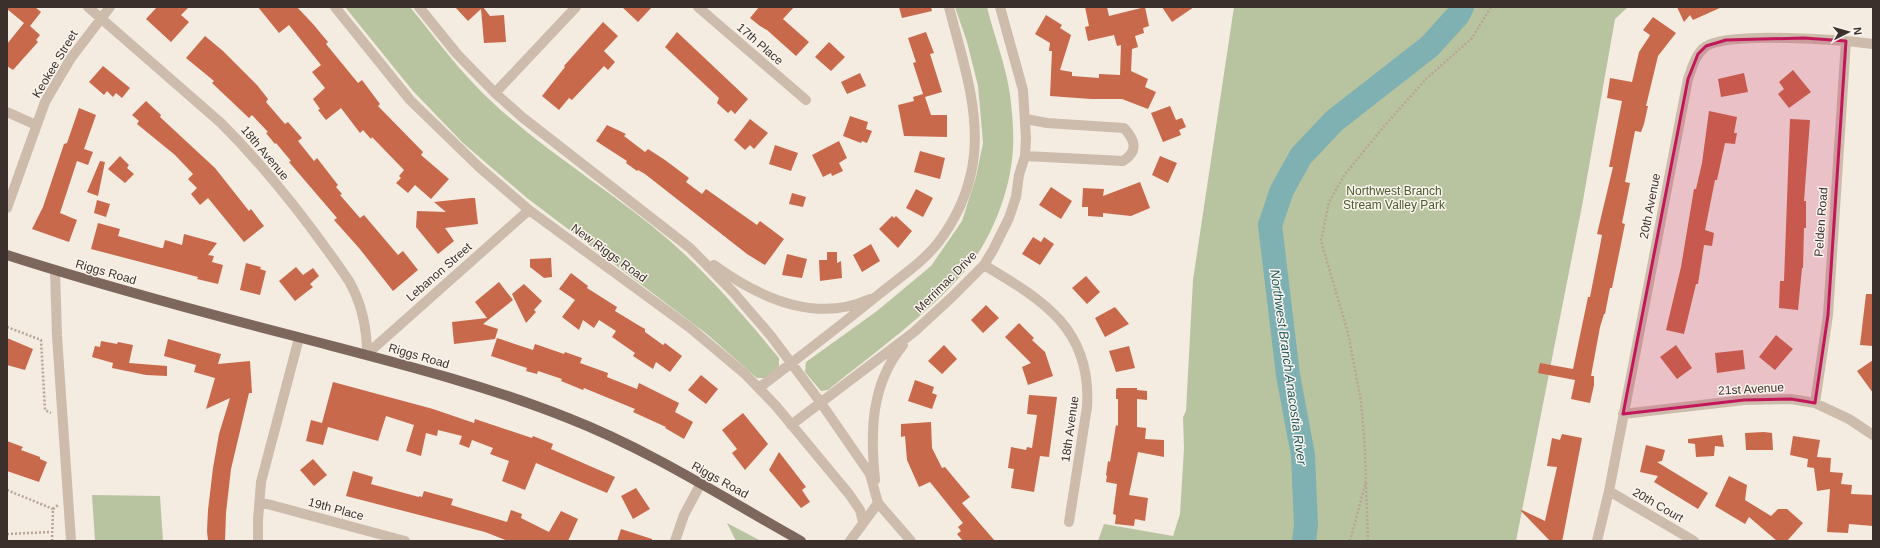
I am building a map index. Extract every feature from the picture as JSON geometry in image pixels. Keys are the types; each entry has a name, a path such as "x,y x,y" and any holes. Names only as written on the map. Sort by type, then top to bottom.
{"main road":[{"name":"Riggs Road","path":"7,255 54,270 299,338 367,354 503,395 569,418 624,443 700,483 801,541"}],"street":[{"name":"18th Avenue","path":"88,7 221,123 241,143 299,214 340,267 357,294 364,314 367,331 367,354"},
{"name":"Keokee Street","path":"7,208 36,125 55,83 71,58 110,7"},
{"name":"New Riggs Road","path":"335,7 410,100 480,167 529,210 689,327 759,388 849,494 860,510 864,522"},
{"path":"419,7 457,54 495,93 528,122 690,248 735,280 755,292 786,304 810,308 850,306 879,294"},
{"path":"495,93 576,7"},
{"name":"17th Place","path":"698,7 806,100"},
{"path":"759,388 911,269 943,237 962,203 972,170 974,155 972,102 964,63 949,7"},
{"name":"Merrimac Drive","path":"791,425 914,332 953,296 984,265 1008,218 1016,197 1019,175 1025,156 1026,119 1020,77 1000,7"},
{"name":"20th Avenue","path":"1597,541 1609,491 1622,414 1688,79 1698,54 1706,46 1726,40 1742,38 1804,38 1873,44"},
{"name":"Pelden Road","path":"1815,403 1828,315 1846,41"},
{"path":"7,112 36,125"},
{"path":"1025,156 1122,161 1130,156 1134,148 1132,137 1124,128 1047,123 1026,119"},
{"name":"Lebanon Street","path":"367,354 529,210"},
{"path":"690,248 734,293 792,363 870,474 878,504 911,541"},
{"name":"18th Avenue","path":"984,265 1023,288 1053,312 1064,324 1084,362 1088,390 1087,407 1069,522"},
{"path":"54,270 71,541"},
{"path":"850,541 878,504 873,457 872,424 882,380 896,353 914,332"},
{"path":"258,541 260,502 266,462 299,338"},
{"name":"21st Avenue","path":"1622,414 1760,399 1791,399 1815,403 1849,419 1873,435"},
{"path":"675,541 684,515 700,483"},
{"name":"20th Court","path":"1609,491 1694,541"},
{"name":"19th Place","path":"260,502 405,541"}],"path":[{"path":"1368,541 1365,450 1361,401 1348,333 1320,241 1328,202 1345,174 1426,79 1472,38 1491,7"},
{"path":"7,327 41,340"},
{"path":"1350,541 1366,481"},
{"path":"7,490 53,508"},
{"path":"7,534 51,532"}],"highlighted area":[{"path":"1804,38 1846,41 1828,315 1815,403 1791,399 1744,400 1623,414 1688,79 1698,54 1706,46 1726,40"}],"green space":[{"path":"345,7 410,7 459,67 491,101 512,120 625,205 685,254 740,312 779,358 779,367 767,378 757,378 708,335 527,198 463,143 413,91"},
{"path":"955,7 987,7 1006,73 1012,113 1013,149 1009,180 1005,194 995,222 988,236 981,249 965,271 934,303 882,348 828,390 821,391 805,372 806,362 877,311 931,266 962,221 976,177 983,143 978,86 967,42"},
{"name":"Northwest Branch Stream Valley Park","path":"1234,7 1628,7 1615,19 1582,206 1516,541 1098,541 1104,524 1173,536 1180,514 1184,448 1183,417 1186,411 1193,280"},
{"path":"92,495 160,496 163,541 95,541"},
{"path":"727,523 761,541 736,541"}],"building":[{"path":"7,7 35,7 41,12 30,26 40,35 36,40 38,42 13,70 7,66 7,44 24,23 7,9"},
{"path":"157,7 189,7 181,15 189,22 171,42 146,19"},
{"path":"258,7 297,7 313,24 328,42 326,44 358,83 362,80 380,104 378,106 423,152 421,155 449,179 431,199 415,185 408,193 396,183 401,178 399,176 404,170 372,137 371,139 363,130 360,133 341,108 326,120 318,110 320,109 313,99 325,88 312,72 321,65 289,25 279,33"},
{"path":"455,7 483,7 490,16 504,15 506,42 484,43 481,9 468,21"},
{"path":"622,7 652,7 638,22"},
{"path":"759,7 794,7 783,19 809,42 796,56 767,30 750,18"},
{"path":"899,7 931,7 932,11 902,18"},
{"path":"1085,7 1107,7 1109,16 1145,7 1149,26 1143,28 1144,33 1135,36 1138,47 1132,49 1131,71 1148,79 1145,87 1156,92 1148,109 1122,99 1091,99 1050,96 1052,51 1049,51 1050,43 1035,34 1046,15 1062,25 1060,28 1071,35 1060,70 1072,72 1072,76 1099,78 1099,74 1120,75 1121,45 1117,46 1114,35 1088,41 1085,27 1089,26"},
{"path":"1162,7 1194,7 1172,22"},
{"path":"1677,7 1722,7 1693,20 1690,15 1684,22"},
{"path":"1653,17 1676,33 1658,56 1646,106 1648,106 1644,124 1641,132 1635,131 1625,182 1630,183 1622,223 1625,224 1612,288 1610,288 1605,314 1600,327 1591,376 1594,376 1594,385 1590,403 1571,399 1575,380 1538,373 1540,363 1573,369 1600,246 1602,235 1597,234 1613,167 1609,167 1622,101 1607,98 1610,78 1632,82 1639,52 1650,35 1643,30"},
{"path":"603,22 618,36 604,51 615,62 608,70 604,66 572,100 569,98 559,110 542,96 565,67 564,66"},
{"path":"677,32 748,99 735,114 731,110 728,113 717,103 719,98 665,47"},
{"path":"926,32 934,53 930,54 942,92 925,97 931,115 947,115 947,137 904,136 898,105 914,101 913,97 923,94 913,63 916,62 908,38"},
{"path":"205,36 223,51 257,85 268,99 266,102 285,124 288,122 302,138 298,141 314,161 317,158 338,185 336,187 342,194 340,195 360,218 364,215 398,255 403,251 418,270 393,291 359,248 334,220 337,218 289,162 291,161 266,133 268,132 252,115 249,118 212,83 214,81 186,58"},
{"path":"829,42 845,57 831,71 815,57"},
{"path":"103,66 130,88 122,98 116,93 113,97 107,91 104,95 89,82"},
{"path":"1793,70 1811,92 1789,108 1778,94 1784,89 1779,82"},
{"path":"860,73 866,86 847,94 841,82"},
{"path":"1744,73 1748,92 1721,97 1718,79"},
{"path":"146,101 161,115 160,117 215,168 249,211 251,209 264,226 244,242 208,198 200,205 191,194 197,188 188,179 193,174 175,155 137,124 139,121 132,115"},
{"path":"1170,106 1176,120 1182,118 1186,127 1179,130 1181,135 1163,142 1151,113"},
{"path":"79,108 96,115 84,149 93,152 88,165 77,161 60,213 77,220 69,242 32,229 43,207 64,144 67,143"},
{"path":"1709,111 1737,117 1734,133 1737,133 1735,144 1725,143 1717,180 1715,180 1705,230 1714,233 1712,246 1704,245 1698,284 1696,284 1684,334 1666,330 1681,267 1694,189 1696,189 1702,163"},
{"path":"850,116 868,122 866,129 872,131 867,143 862,141 861,143 843,136"},
{"path":"750,119 768,133 754,149 750,145 745,150 734,140"},
{"path":"1790,119 1810,120 1804,201 1806,201 1806,228 1804,228 1803,268 1798,310 1779,308 1780,281 1784,281"},
{"path":"607,125 626,134 624,136 645,152 648,149 665,160 689,178 686,182 702,194 706,189 757,225 760,221 784,239 765,265 747,254 645,174 638,170 637,171 626,163 627,161 596,141"},
{"path":"839,141 847,158 839,163 843,171 832,176 831,173 823,177 812,155"},
{"path":"775,145 798,153 791,171 769,164"},
{"path":"920,151 945,158 940,179 914,172"},
{"path":"120,156 129,165 127,168 134,174 125,183 108,169"},
{"path":"1160,156 1177,163 1168,183 1152,175"},
{"path":"100,161 105,162 98,196 87,192"},
{"path":"1140,182 1150,208 1131,216 1103,213 1103,217 1088,216 1088,207 1082,207 1083,188 1104,189 1103,196"},
{"path":"1051,187 1072,201 1061,219 1039,205"},
{"path":"916,189 933,198 923,217 906,208"},
{"path":"792,193 806,197 803,207 789,204"},
{"path":"475,198 478,224 445,228 454,241 438,254 416,227 417,211 446,212 434,202"},
{"path":"97,200 110,204 106,217 94,213"},
{"path":"892,216 894,218 896,216 912,231 898,248 879,229"},
{"path":"98,223 120,229 118,236 161,248 163,248 165,240 182,245 184,234 217,243 208,255 214,256 212,262 223,265 218,284 197,279 198,277 91,249"},
{"path":"1033,237 1041,242 1044,237 1054,244 1040,265 1022,254"},
{"path":"871,244 880,261 862,272 853,255"},
{"path":"827,252 837,252 837,263 841,261 842,278 820,281 819,260 827,260"},
{"path":"787,254 807,259 802,278 782,275"},
{"path":"551,258 552,277 544,278 530,267 530,259"},
{"path":"246,263 261,267 260,269 266,271 260,295 240,290"},
{"path":"296,267 303,275 313,268 319,276 310,284 313,287 295,301 279,281"},
{"path":"571,273 588,286 587,288 617,307 615,311 645,329 645,332 663,345 665,343 682,356 670,372 656,362 653,369 633,356 635,353 612,337 616,331 599,320 594,328 583,320 579,330 562,317 575,300 559,289"},
{"path":"1086,276 1100,292 1087,304 1072,288"},
{"path":"499,282 513,300 483,324 498,329 495,339 454,344 452,322 487,318 475,302"},
{"path":"524,284 542,301 534,310 536,312 526,323 512,294"},
{"path":"1866,294 1873,294 1873,346 1860,345"},
{"path":"986,305 999,318 983,333 971,320"},
{"path":"1115,307 1129,324 1105,337 1095,318"},
{"path":"1019,323 1034,338 1032,340 1045,352 1053,376 1028,385 1022,367 1031,363 1005,337"},
{"path":"1776,335 1793,349 1775,370 1759,357"},
{"path":"7,338 33,349 25,370 7,365"},
{"path":"497,338 533,350 535,344 564,354 565,352 582,358 580,363 608,373 607,377 637,389 639,383 679,403 675,412 693,422 684,439 665,428 666,427 633,412 635,409 584,388 583,390 561,381 562,379 538,371 537,374 526,371 527,368 491,356"},
{"path":"168,339 221,354 218,364 250,361 252,393 249,393 231,469 226,513 225,541 208,541 207,531 213,468 219,434 230,398 206,409 215,378 194,372 196,365 164,356"},
{"path":"101,341 133,345 129,363 167,366 167,376 146,375 112,368 113,363 92,357 95,346 100,347"},
{"path":"944,345 957,359 942,374 928,361"},
{"path":"1676,345 1692,368 1677,379 1660,357"},
{"path":"1129,346 1135,368 1116,372 1109,351"},
{"path":"1743,350 1745,369 1717,373 1715,353"},
{"path":"1873,360 1873,393 1857,371"},
{"path":"701,375 718,389 706,404 688,390"},
{"path":"915,380 934,387 932,393 937,395 932,409 908,401"},
{"path":"333,382 433,409 474,423 475,419 532,438 533,436 553,444 551,449 615,477 607,493 536,463 525,490 502,481 509,461 490,454 493,448 472,440 469,448 459,444 462,436 438,430 437,436 426,433 421,456 406,451 414,425 386,416 378,441 328,427 323,445 306,441 311,420 322,423"},
{"path":"1137,388 1137,390 1147,391 1147,400 1137,399 1137,427 1146,428 1145,439 1164,440 1164,457 1138,452 1129,495 1148,498 1145,521 1135,519 1134,526 1115,524 1116,515 1113,514 1117,484 1106,482 1108,461 1110,462 1116,425 1118,426 1118,399 1116,399 1116,389"},
{"path":"1029,395 1057,397 1049,457 1040,456 1034,492 1011,488 1014,469 1008,468 1011,447 1026,450 1027,447 1032,448 1037,415 1027,414"},
{"path":"743,413 768,444 745,470 732,453 737,449 722,430"},
{"path":"931,422 932,448 942,468 945,467 970,497 962,503 995,541 963,541 957,534 961,531 958,527 963,523 930,482 919,487 907,460 905,436 901,437 901,424"},
{"path":"1745,433 1772,433 1773,450 1746,450"},
{"path":"1562,434 1582,438 1562,541 1550,541 1521,511 1522,510 1545,521 1557,467 1547,466 1552,438 1560,440"},
{"path":"1722,435 1724,447 1715,446 1714,456 1696,457 1695,444 1688,443 1688,439"},
{"path":"1793,436 1820,440 1817,457 1831,458 1830,472 1843,473 1841,484 1852,485 1851,494 1873,495 1873,526 1849,524 1848,533 1827,532 1830,489 1817,491 1814,468 1807,467 1808,459 1790,455"},
{"path":"7,441 23,447 21,450 40,457 40,459 47,462 39,482 7,471"},
{"path":"1646,445 1665,450 1662,461 1657,462 1708,493 1698,509 1654,482 1658,476 1640,472"},
{"path":"779,452 806,487 802,490 810,502 801,508 769,470"},
{"path":"313,459 327,475 314,486 300,470"},
{"path":"353,471 373,477 371,484 419,497 422,497 424,491 453,499 451,505 507,522 511,510 522,514 521,518 549,532 561,511 578,519 568,541 508,541 485,532 346,496"},
{"path":"1729,476 1747,485 1745,500 1771,516 1778,509 1787,509 1803,523 1787,541 1777,541 1749,517 1745,524 1715,506"},
{"path":"636,488 650,509 633,519 621,496"},
{"path":"621,529 652,539 652,541 617,541"}],"waterway":[{"name":"Northwest Branch Anacostia River","path":"1304,541 1306,525 1303,455 1288,375 1270,225 1282,190 1301,156 1334,121 1430,46 1458,15 1462,7"}]}
